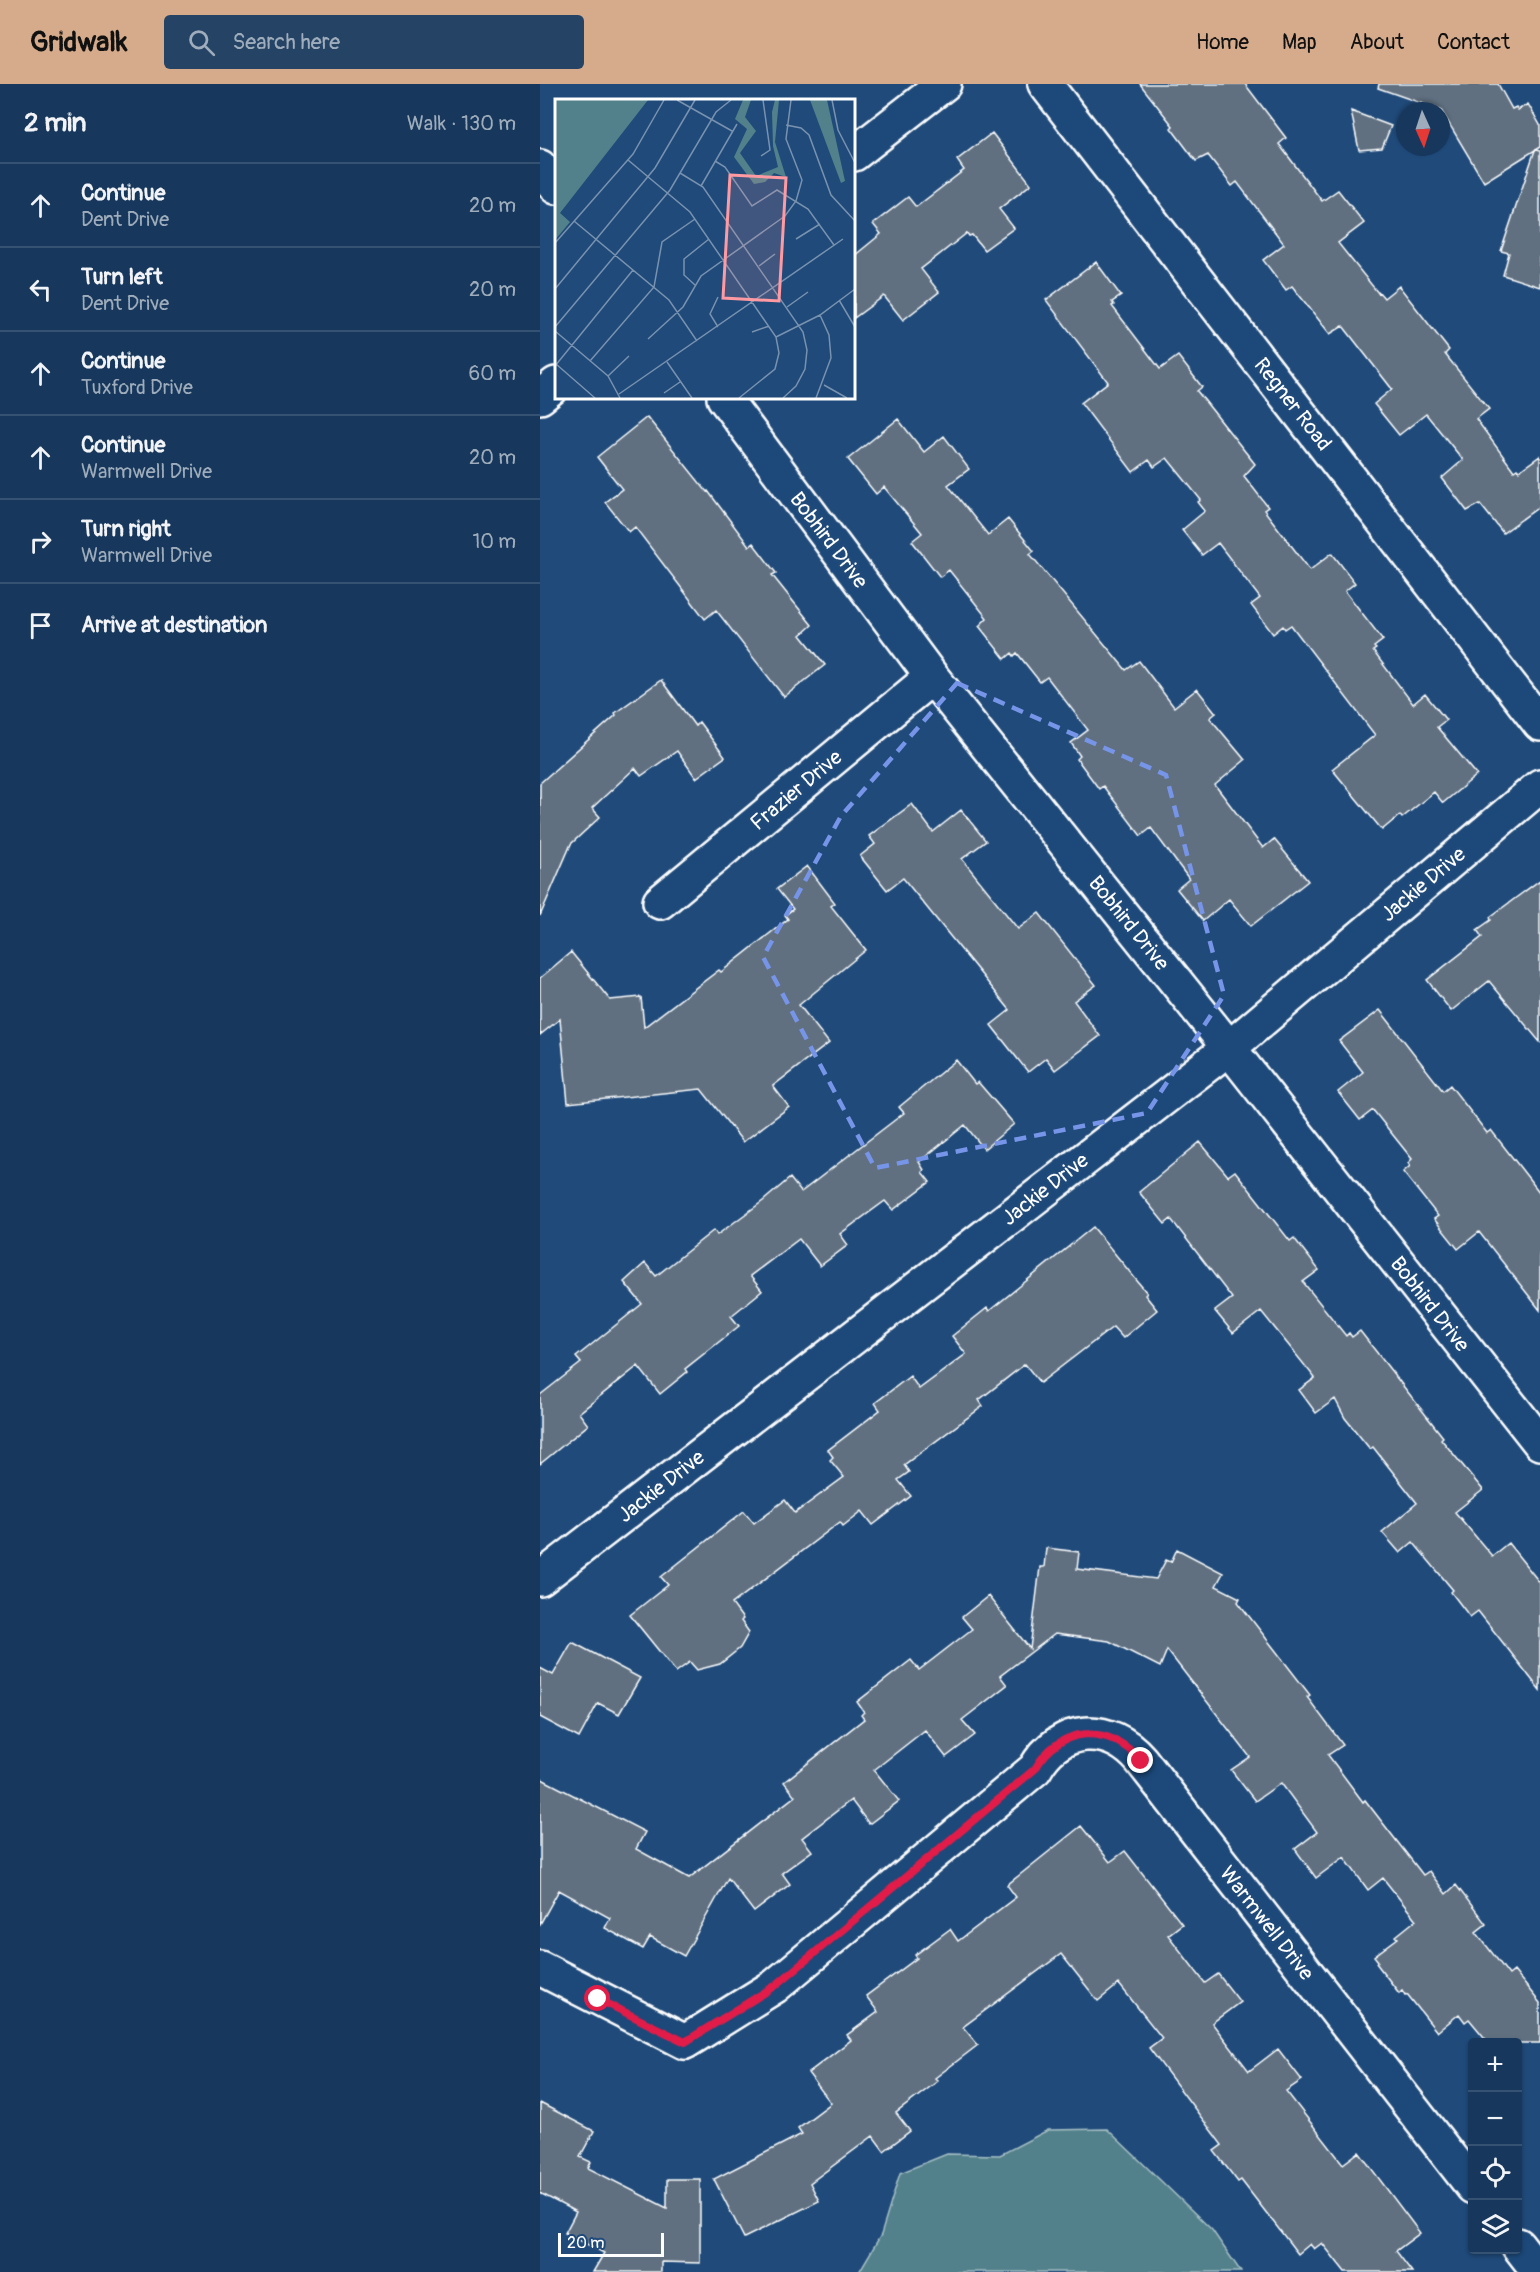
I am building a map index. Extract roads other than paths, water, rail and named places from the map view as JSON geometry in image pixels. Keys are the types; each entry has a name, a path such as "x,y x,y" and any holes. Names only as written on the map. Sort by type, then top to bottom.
{"street":[{"path":"855,153 944,84"},
{"name":"Regner Road","path":"1045,84 1540,724"},
{"path":"540,166 555,186"},
{"path":"540,397 555,385"},
{"name":"Bobhird Drive","path":"724,399 932,677 1229,1048 1540,1443"},
{"name":"Frazier Drive","path":"660,902 932,677"},
{"name":"Jackie Drive","path":"540,1579 1229,1048 1540,786"},
{"name":"Warmwell Drive","path":"540,1968 685,2042 775,1986 1035,1769 1052,1747 1077,1735 1106,1736 1131,1749 1468,2181"},
{"path":"1522,2250 1539,2272"}]}
